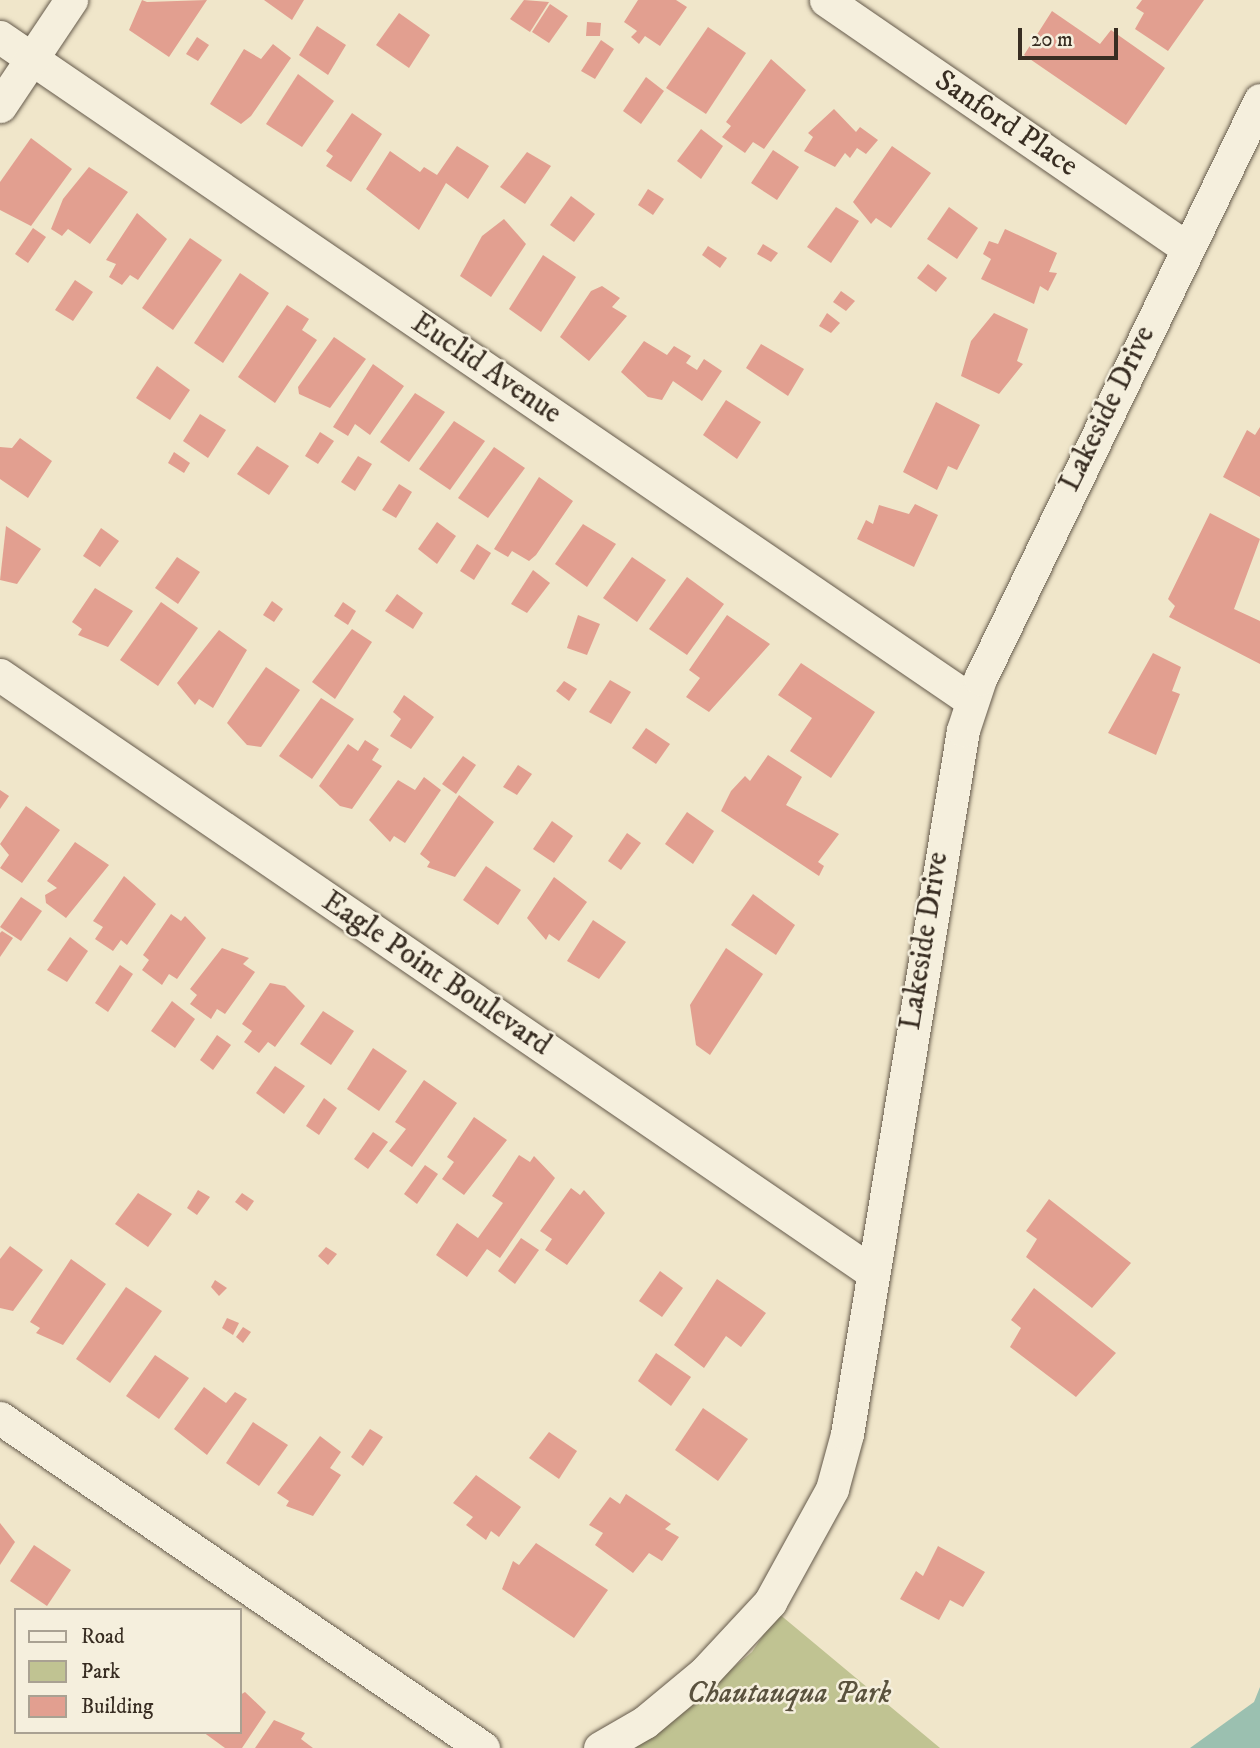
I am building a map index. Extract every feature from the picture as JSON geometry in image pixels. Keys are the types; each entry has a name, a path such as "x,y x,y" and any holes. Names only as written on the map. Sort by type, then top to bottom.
{"street":[{"path":"0,106 71,0"},
{"name":"Sanford Place","path":"826,0 1187,248"},
{"name":"Euclid Avenue","path":"0,37 972,701"},
{"name":"Lakeside Drive","path":"600,1748 645,1722 705,1672 787,1579 840,1466 937,863 972,701 1260,100"},
{"name":"Eagle Point Boulevard","path":"0,675 872,1272"},
{"path":"0,1418 483,1748"}],"green space":[{"name":"Chautauqua Park","path":"778,1613 940,1748 616,1748 710,1687 752,1652"}],"shaded area":[{"path":"1260,1687 1260,1748 1190,1748 1254,1702"}],"building":[{"path":"142,0 207,0 169,57 129,30"},
{"path":"264,0 304,0 292,20"},
{"path":"524,0 549,2 530,32 510,19"},
{"path":"638,0 676,0 687,7 660,46 645,36 639,44 631,37 637,31 624,22"},
{"path":"1142,0 1204,0 1168,51 1135,29 1144,13 1136,8"},
{"path":"550,4 568,16 549,43 532,32"},
{"path":"1052,11 1100,44 1111,30 1165,68 1126,125 1024,55"},
{"path":"399,13 430,35 409,68 376,45"},
{"path":"587,22 601,23 600,36 586,36"},
{"path":"317,26 346,45 328,75 299,55"},
{"path":"708,27 746,53 706,114 666,88"},
{"path":"197,37 209,45 198,61 186,54"},
{"path":"601,40 614,49 595,79 581,71"},
{"path":"273,44 291,58 251,116 241,124 210,104 244,49 261,59"},
{"path":"771,59 806,90 764,149 753,142 745,153 722,137 731,126 726,122"},
{"path":"298,74 334,101 302,147 266,124"},
{"path":"646,77 664,91 641,124 623,111"},
{"path":"834,109 856,132 860,127 878,140 866,154 857,148 850,158 845,153 835,167 804,151 813,137 808,133"},
{"path":"352,113 382,134 351,182 326,166 333,156 326,151"},
{"path":"701,129 723,146 701,179 677,161"},
{"path":"31,138 72,169 31,226 0,210 0,182"},
{"path":"457,146 489,166 468,199 446,183 419,230 366,189 390,151 420,172 424,167 437,175"},
{"path":"892,146 931,173 891,228 876,218 871,224 853,202"},
{"path":"773,150 799,167 777,200 751,183"},
{"path":"527,152 551,166 525,204 500,187"},
{"path":"89,167 128,192 90,244 68,229 62,236 51,229 63,199"},
{"path":"648,189 664,199 653,215 638,205"},
{"path":"571,196 595,214 574,242 550,225"},
{"path":"836,207 859,221 831,263 807,247"},
{"path":"949,207 978,228 957,259 927,239"},
{"path":"137,213 167,239 138,280 130,275 122,285 109,277 116,264 106,260"},
{"path":"504,219 526,244 491,297 460,276 482,236"},
{"path":"33,228 46,237 28,263 15,254"},
{"path":"1005,229 1057,253 1049,272 1057,273 1048,291 1040,286 1034,304 981,279 991,259 983,254 989,241 998,244"},
{"path":"190,238 222,260 173,330 142,308"},
{"path":"763,244 778,253 771,262 757,254"},
{"path":"708,246 727,258 720,268 702,255"},
{"path":"543,255 576,277 541,332 509,309"},
{"path":"928,264 947,278 936,292 917,278"},
{"path":"240,273 269,293 223,363 194,343"},
{"path":"75,280 93,292 73,321 55,310"},
{"path":"602,286 620,298 612,307 627,316 589,361 560,337 591,291"},
{"path":"841,291 855,301 846,311 833,302"},
{"path":"287,305 309,319 302,330 317,340 275,403 238,377"},
{"path":"827,313 840,323 831,333 819,326"},
{"path":"994,313 1028,329 1017,361 1023,364 999,394 961,376 971,341"},
{"path":"334,337 366,359 330,408 299,394 298,387"},
{"path":"644,341 667,355 674,346 691,356 686,363 697,370 704,359 722,371 702,401 673,381 662,400 648,397 621,372"},
{"path":"761,344 804,369 788,396 746,368"},
{"path":"373,364 404,386 370,435 355,424 348,436 333,427"},
{"path":"157,366 190,390 170,420 136,398"},
{"path":"415,393 445,412 409,462 380,442"},
{"path":"726,400 761,422 737,459 703,435"},
{"path":"936,402 980,425 957,470 948,466 937,490 903,472"},
{"path":"200,414 226,430 208,458 183,441"},
{"path":"454,421 485,441 450,490 419,469"},
{"path":"1260,427 1260,497 1223,477 1247,430 1255,435"},
{"path":"320,432 334,441 318,464 305,456"},
{"path":"20,438 52,461 28,498 0,479 0,447 12,448"},
{"path":"257,446 289,466 269,495 237,474"},
{"path":"494,447 525,468 488,518 458,498"},
{"path":"174,452 190,463 184,473 168,463"},
{"path":"358,456 372,464 355,491 341,482"},
{"path":"539,477 573,501 536,555 529,561 512,551 508,557 494,549"},
{"path":"399,484 412,492 396,518 382,510"},
{"path":"915,504 938,515 914,567 857,539 866,520 873,524 879,505 909,514"},
{"path":"1210,513 1260,539 1234,609 1260,621 1260,664 1169,617 1175,606 1168,599"},
{"path":"437,522 456,536 437,564 418,549"},
{"path":"583,524 616,544 587,587 555,564"},
{"path":"6,526 41,549 17,584 0,580"},
{"path":"101,528 119,541 100,567 83,556"},
{"path":"477,544 491,553 474,580 460,571"},
{"path":"177,557 200,572 178,604 155,588"},
{"path":"632,557 666,580 637,622 603,598"},
{"path":"533,570 550,583 527,613 511,604"},
{"path":"687,577 724,604 687,655 649,629"},
{"path":"95,588 133,611 108,647 78,635 82,629 72,622"},
{"path":"397,594 423,613 413,629 385,611"},
{"path":"272,601 283,609 274,622 263,615"},
{"path":"161,602 198,628 158,686 120,660"},
{"path":"343,602 356,611 348,625 334,616"},
{"path":"578,615 600,624 587,655 567,648"},
{"path":"727,615 770,644 709,712 686,697 700,678 689,670"},
{"path":"352,629 372,642 335,699 312,682"},
{"path":"219,630 247,650 213,708 199,699 195,705 177,683"},
{"path":"1153,653 1181,667 1172,691 1180,694 1156,755 1108,733"},
{"path":"801,663 875,712 831,778 790,751 812,718 778,695"},
{"path":"266,667 300,690 261,747 247,745 227,723"},
{"path":"610,680 631,692 611,724 589,712"},
{"path":"564,681 577,689 569,701 556,691"},
{"path":"404,695 434,717 411,749 390,736 401,719 393,712"},
{"path":"321,698 354,719 312,779 279,756"},
{"path":"646,728 670,744 656,764 632,748"},
{"path":"365,740 379,749 372,760 382,766 352,809 340,806 319,786 348,744 358,751"},
{"path":"768,755 802,777 786,805 839,834 818,862 824,866 819,876 721,811 731,791 745,776 750,781"},
{"path":"463,756 476,765 456,794 442,784"},
{"path":"518,765 532,774 517,795 503,787"},
{"path":"424,777 441,790 405,843 394,836 390,842 369,820 398,780 415,790"},
{"path":"0,790 9,796 0,809"},
{"path":"459,795 494,822 455,877 427,867 430,862 420,854"},
{"path":"26,806 60,830 22,883 0,868 9,855 0,844"},
{"path":"687,812 714,831 693,864 665,844"},
{"path":"552,821 573,836 554,863 533,849"},
{"path":"627,833 641,843 621,870 608,861"},
{"path":"75,842 109,865 66,918 46,903 45,895 57,888 47,881"},
{"path":"486,866 521,890 498,925 463,900"},
{"path":"124,876 156,904 127,945 121,940 113,951 95,939 103,927 93,921"},
{"path":"554,877 587,902 559,941 549,934 546,940 527,918"},
{"path":"753,894 795,925 776,955 731,925"},
{"path":"21,897 42,911 21,941 0,927"},
{"path":"171,914 181,921 185,916 206,938 177,979 169,974 162,985 142,970 149,960 143,955"},
{"path":"593,920 626,942 599,979 567,961"},
{"path":"2,931 13,938 0,957 0,933"},
{"path":"70,937 88,951 67,982 47,970"},
{"path":"222,948 249,958 243,964 255,972 225,1014 217,1009 211,1019 190,1004 197,995 190,989"},
{"path":"726,948 763,974 710,1055 696,1045 690,1005"},
{"path":"120,965 133,974 108,1012 95,1003"},
{"path":"270,983 285,986 305,1006 275,1047 268,1042 259,1053 244,1042 252,1031 242,1024"},
{"path":"172,1001 195,1019 175,1048 151,1031"},
{"path":"323,1011 354,1031 331,1065 300,1044"},
{"path":"217,1035 231,1045 213,1070 200,1060"},
{"path":"373,1048 407,1071 379,1111 347,1089"},
{"path":"275,1066 305,1086 284,1114 256,1093"},
{"path":"424,1080 457,1103 412,1167 389,1151 406,1129 395,1122"},
{"path":"324,1098 337,1108 319,1135 306,1126"},
{"path":"474,1117 507,1140 464,1195 442,1179 454,1162 447,1157"},
{"path":"373,1132 388,1142 368,1169 354,1159"},
{"path":"519,1155 530,1162 534,1156 555,1178 500,1258 487,1249 467,1277 436,1255 457,1223 478,1238 503,1203 492,1196"},
{"path":"425,1165 438,1174 417,1204 404,1194"},
{"path":"571,1188 580,1195 584,1190 605,1213 567,1265 545,1250 552,1239 540,1231"},
{"path":"198,1190 210,1197 197,1215 187,1208"},
{"path":"138,1193 172,1214 148,1247 115,1224"},
{"path":"242,1193 254,1201 247,1211 235,1202"},
{"path":"1049,1199 1131,1263 1092,1308 1026,1257 1037,1239 1026,1231"},
{"path":"521,1238 539,1250 515,1284 498,1271"},
{"path":"10,1246 43,1270 13,1311 0,1308 0,1259"},
{"path":"326,1247 337,1254 328,1265 318,1256"},
{"path":"71,1259 106,1284 63,1345 36,1333 40,1328 30,1322"},
{"path":"660,1271 683,1288 662,1317 639,1301"},
{"path":"717,1279 766,1313 741,1347 726,1336 704,1368 674,1345"},
{"path":"215,1280 227,1288 219,1296 211,1287"},
{"path":"126,1287 162,1311 110,1383 76,1359"},
{"path":"1034,1288 1116,1353 1076,1397 1010,1347 1021,1328 1011,1320"},
{"path":"227,1318 239,1323 233,1335 222,1328"},
{"path":"243,1327 251,1332 243,1343 236,1337"},
{"path":"656,1353 691,1377 671,1406 638,1381"},
{"path":"155,1355 189,1378 159,1419 126,1396"},
{"path":"204,1387 226,1403 235,1392 247,1399 207,1455 174,1429"},
{"path":"703,1408 748,1439 718,1481 675,1450"},
{"path":"253,1422 288,1445 259,1486 226,1463"},
{"path":"370,1429 383,1437 363,1466 351,1457"},
{"path":"549,1432 577,1451 559,1479 529,1458"},
{"path":"320,1436 341,1452 330,1468 341,1475 313,1516 286,1506 289,1501 277,1493"},
{"path":"476,1475 521,1507 499,1537 491,1531 486,1540 466,1525 473,1517 453,1503"},
{"path":"626,1494 671,1524 665,1529 679,1537 662,1561 649,1553 633,1573 595,1545 603,1533 589,1525 610,1497 620,1504"},
{"path":"0,1523 15,1542 0,1565"},
{"path":"536,1543 608,1590 574,1638 502,1589 513,1561 519,1565"},
{"path":"34,1545 71,1570 47,1606 10,1581"},
{"path":"938,1546 985,1572 963,1607 950,1600 939,1620 900,1599 916,1571 923,1576"},
{"path":"245,1692 266,1712 242,1748 225,1748 206,1734 242,1734 242,1694"},
{"path":"274,1720 305,1733 301,1739 313,1748 255,1748"}]}
